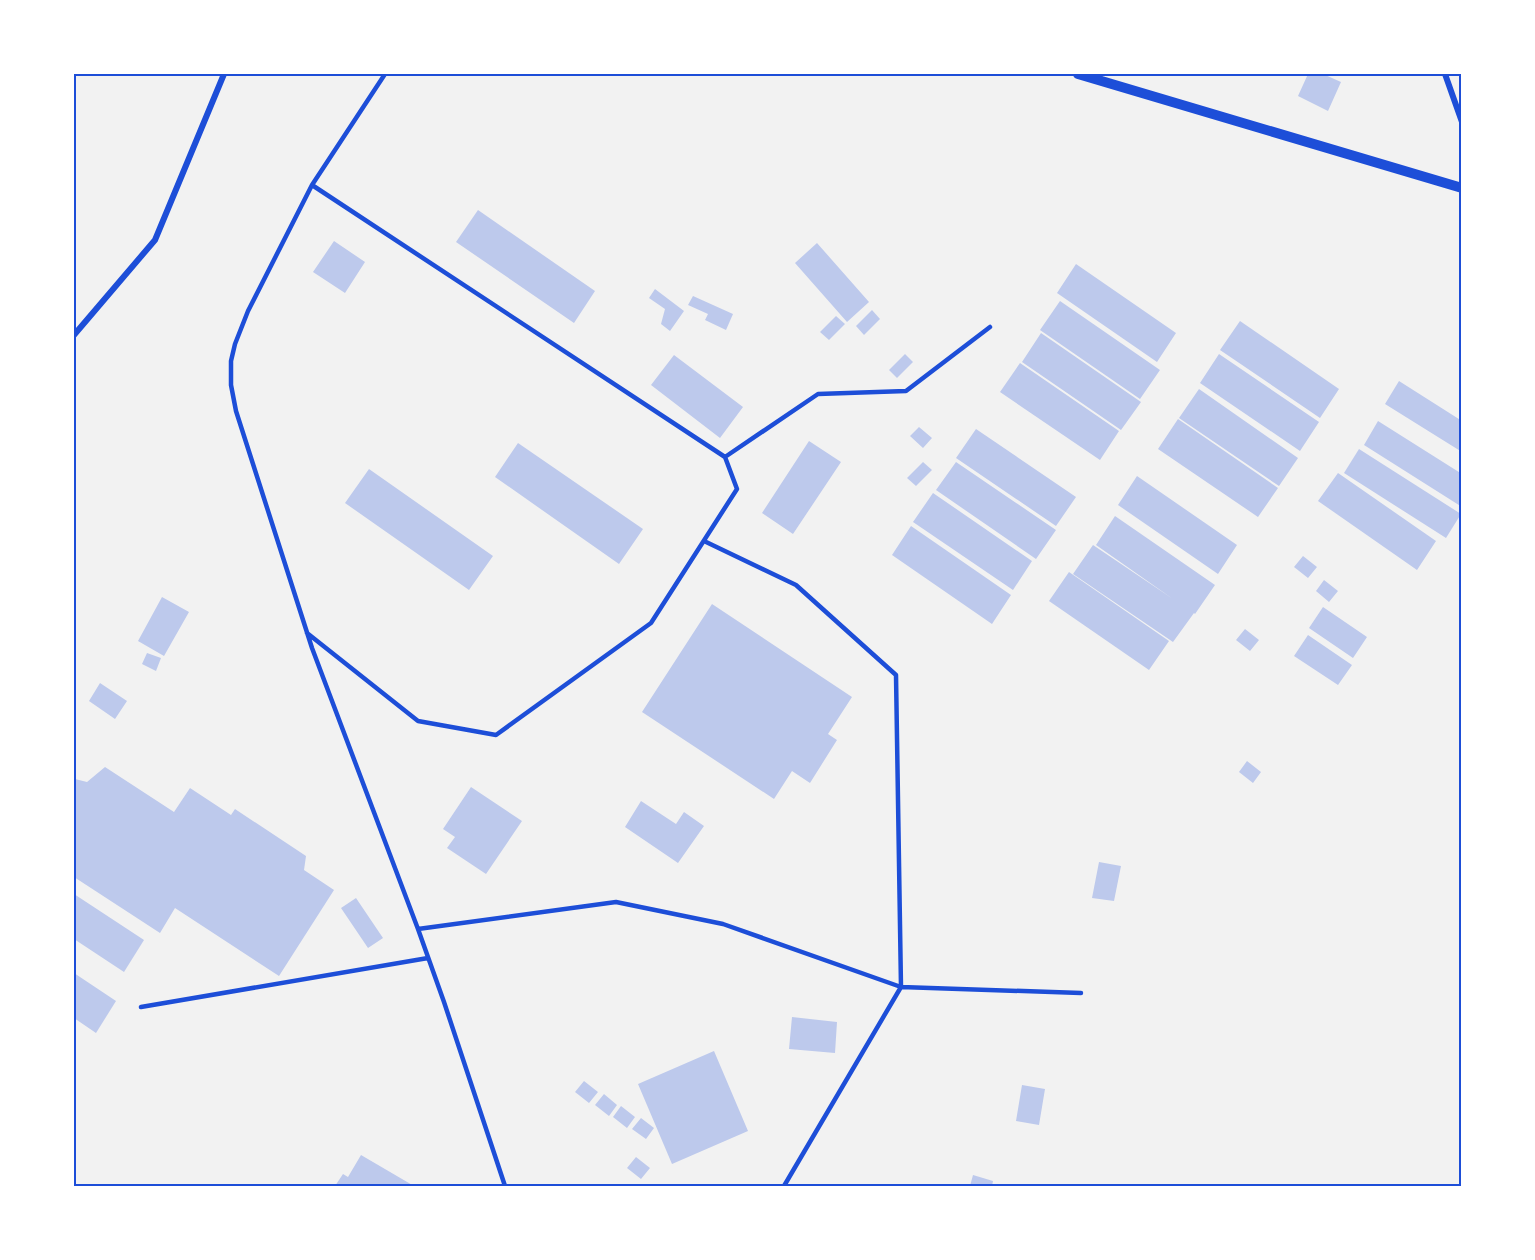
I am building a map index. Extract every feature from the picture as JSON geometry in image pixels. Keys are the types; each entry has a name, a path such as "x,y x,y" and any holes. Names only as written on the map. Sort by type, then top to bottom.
{"street":[{"path":"74,335 155,240 224,74"},
{"path":"1078,74 1461,188"},
{"path":"1445,74 1461,122"}],"lane":[{"path":"385,74 312,185 248,311 231,361 231,385 236,411 307,633 418,929 505,1186"},
{"path":"307,633 418,721 496,735 651,623 737,489 725,457 312,185"},
{"path":"725,457 818,394 906,390 990,327"},
{"path":"704,541 796,585 896,675 901,987 784,1186"},
{"path":"418,929 616,902 723,924 901,987 1081,993"},
{"path":"141,1007 428,958"}],"building":[{"path":"1308,74 1323,74 1341,82 1328,111 1298,96"},
{"path":"478,210 595,291 574,323 456,242"},
{"path":"334,241 365,262 345,293 313,272"},
{"path":"817,243 869,302 847,322 795,263"},
{"path":"1076,264 1176,333 1157,362 1057,293"},
{"path":"655,289 684,311 670,331 661,324 665,309 649,298"},
{"path":"693,296 733,314 726,330 705,320 708,314 688,305"},
{"path":"1060,301 1160,370 1140,399 1040,330"},
{"path":"872,310 880,319 864,335 856,326"},
{"path":"836,316 845,324 829,340 820,332"},
{"path":"1240,321 1339,389 1320,418 1220,350"},
{"path":"1041,333 1141,402 1121,430 1022,362"},
{"path":"905,354 913,362 897,378 889,370"},
{"path":"1219,354 1319,422 1300,451 1200,383"},
{"path":"674,355 743,407 720,438 651,385"},
{"path":"1020,363 1119,431 1100,460 1000,392"},
{"path":"1399,381 1462,421 1462,452 1385,404"},
{"path":"1199,389 1298,458 1279,486 1179,418"},
{"path":"1178,419 1278,488 1258,517 1158,449"},
{"path":"1378,421 1462,474 1462,507 1364,445"},
{"path":"919,427 932,438 923,448 910,436"},
{"path":"976,429 1076,497 1056,526 956,458"},
{"path":"809,441 841,462 793,534 762,513"},
{"path":"518,443 643,529 619,564 495,477"},
{"path":"1359,449 1461,514 1446,538 1344,473"},
{"path":"923,462 932,470 916,486 907,478"},
{"path":"956,462 1056,530 1036,559 936,490"},
{"path":"369,469 493,556 469,590 345,503"},
{"path":"1338,473 1436,541 1417,570 1318,501"},
{"path":"1137,476 1237,545 1218,574 1118,505"},
{"path":"933,493 1032,561 1013,590 913,522"},
{"path":"1115,516 1215,585 1173,642 1073,574 1093,545 1173,599 1096,545"},
{"path":"911,526 1011,595 992,624 892,555"},
{"path":"1303,556 1317,567 1308,578 1294,567"},
{"path":"1069,572 1169,641 1149,670 1049,601"},
{"path":"1324,580 1338,591 1329,602 1316,591"},
{"path":"162,597 189,612 164,656 138,641"},
{"path":"712,604 852,697 828,734 837,740 810,783 792,771 774,799 642,712"},
{"path":"1323,607 1367,637 1353,658 1309,628"},
{"path":"1245,629 1259,640 1250,651 1236,640"},
{"path":"1308,635 1352,665 1338,685 1294,656"},
{"path":"147,653 161,658 156,671 142,664"},
{"path":"100,683 127,701 115,719 89,701"},
{"path":"1247,761 1261,772 1253,783 1239,772"},
{"path":"105,767 174,812 190,788 231,815 235,809 306,856 304,870 334,890 279,976 175,908 160,933 74,877 74,781 75,779 87,782"},
{"path":"471,787 522,821 486,874 447,848 455,837 443,829"},
{"path":"641,801 676,824 684,812 704,826 678,863 625,827"},
{"path":"1099,862 1121,866 1114,901 1092,898"},
{"path":"74,894 144,940 124,972 74,939"},
{"path":"356,898 383,938 368,948 341,908"},
{"path":"74,973 116,1001 96,1033 74,1018"},
{"path":"792,1017 837,1022 835,1053 789,1049"},
{"path":"714,1051 748,1131 672,1164 638,1084"},
{"path":"584,1081 598,1092 589,1103 575,1092"},
{"path":"1022,1085 1045,1089 1039,1125 1016,1121"},
{"path":"604,1094 617,1105 609,1116 595,1105"},
{"path":"621,1106 635,1117 627,1128 613,1117"},
{"path":"641,1118 654,1128 646,1139 632,1129"},
{"path":"361,1155 414,1186 335,1186 343,1174 348,1177"},
{"path":"636,1157 650,1168 641,1179 627,1168"},
{"path":"973,1175 993,1181 992,1186 970,1186"}]}
